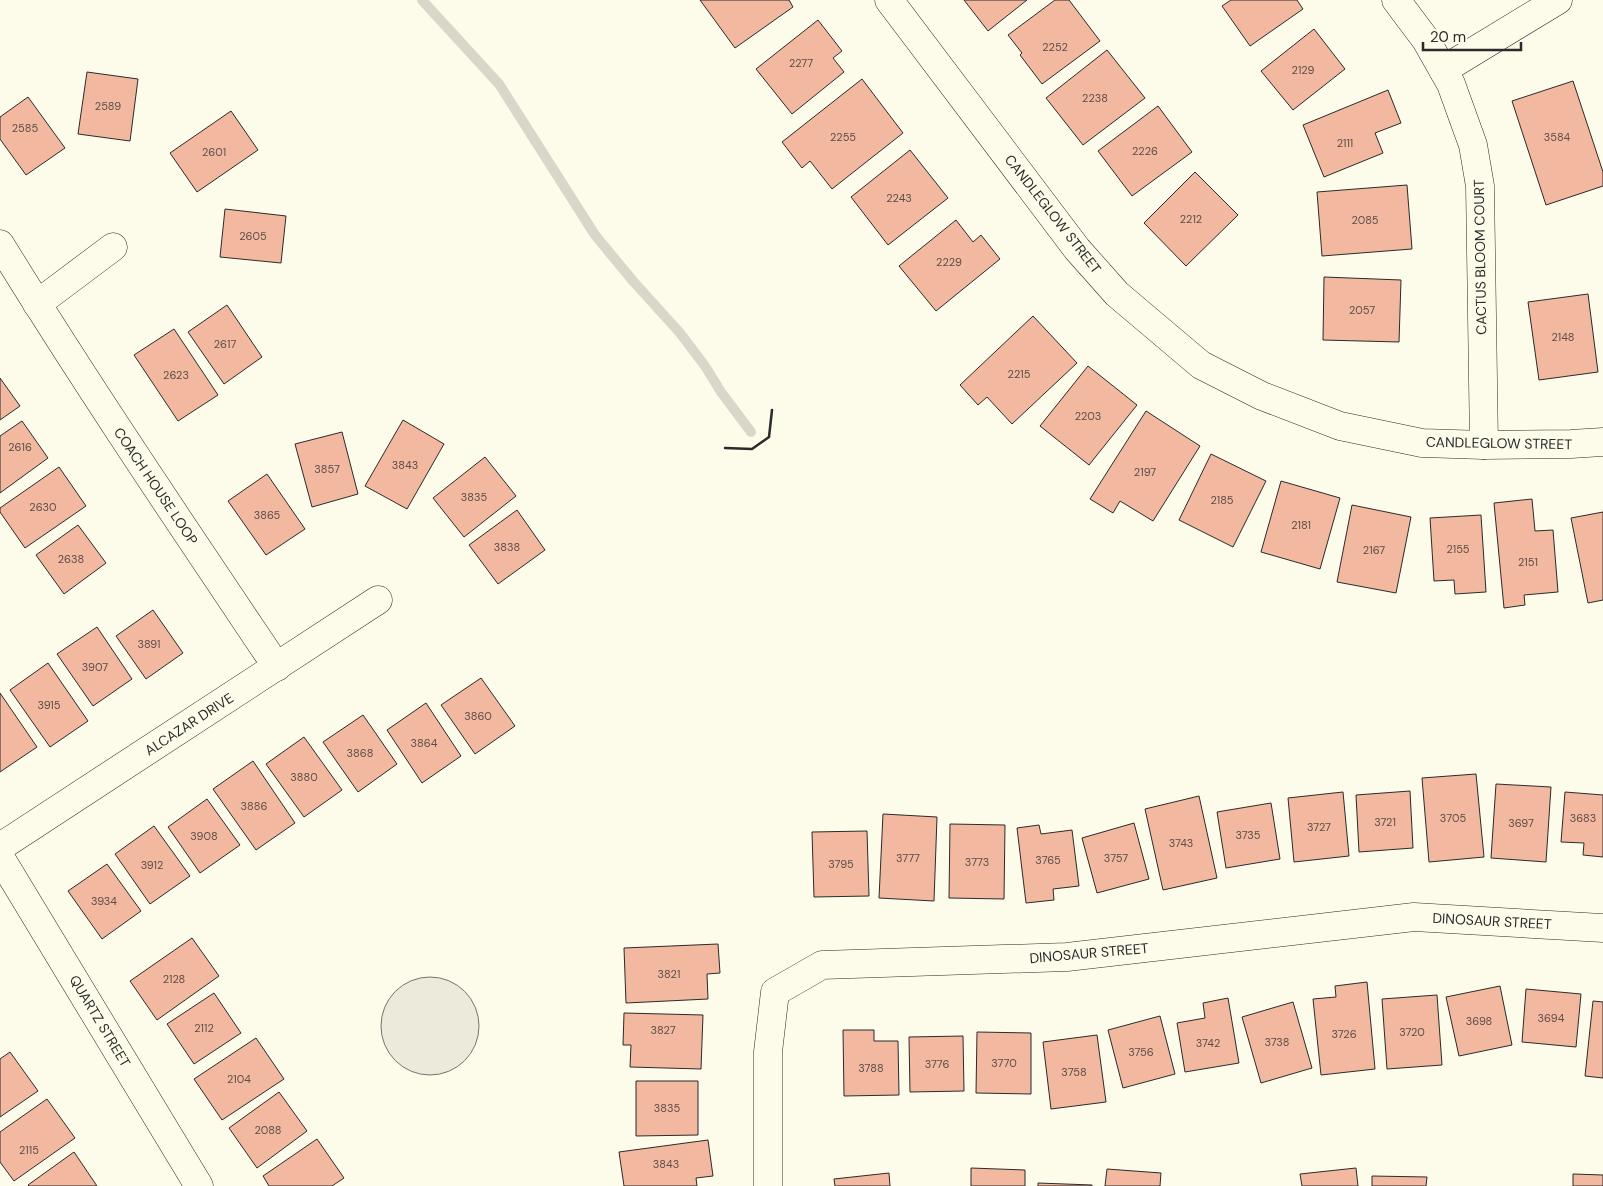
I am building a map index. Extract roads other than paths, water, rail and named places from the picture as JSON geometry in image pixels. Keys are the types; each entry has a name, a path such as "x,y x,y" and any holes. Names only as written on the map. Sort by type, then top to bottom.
{"street":[{"name":"CANDLEGLOW STREET","path":"890,0 1077,249 1117,294 1201,365 1262,396 1340,426 1422,443 1484,445 1603,442"},
{"name":"CACTUS BLOOM COURT","path":"1396,0 1426,40 1451,84 1473,145 1480,186 1484,445"},
{"path":"1443,70 1558,0"},
{"name":"COACH HOUSE LOOP","path":"0,244 128,445 276,667"},
{"path":"37,304 113,248"},
{"name":"ALCAZAR DRIVE","path":"0,847 378,600"},
{"name":"QUARTZ STREET","path":"0,856 199,1186"},
{"name":"DINOSAUR STREET","path":"768,1186 768,1052 775,992 822,965 1067,957 1414,917 1603,928"}],"waterway":[{"path":"422,0 499,84 595,235 680,333 751,432"}]}
